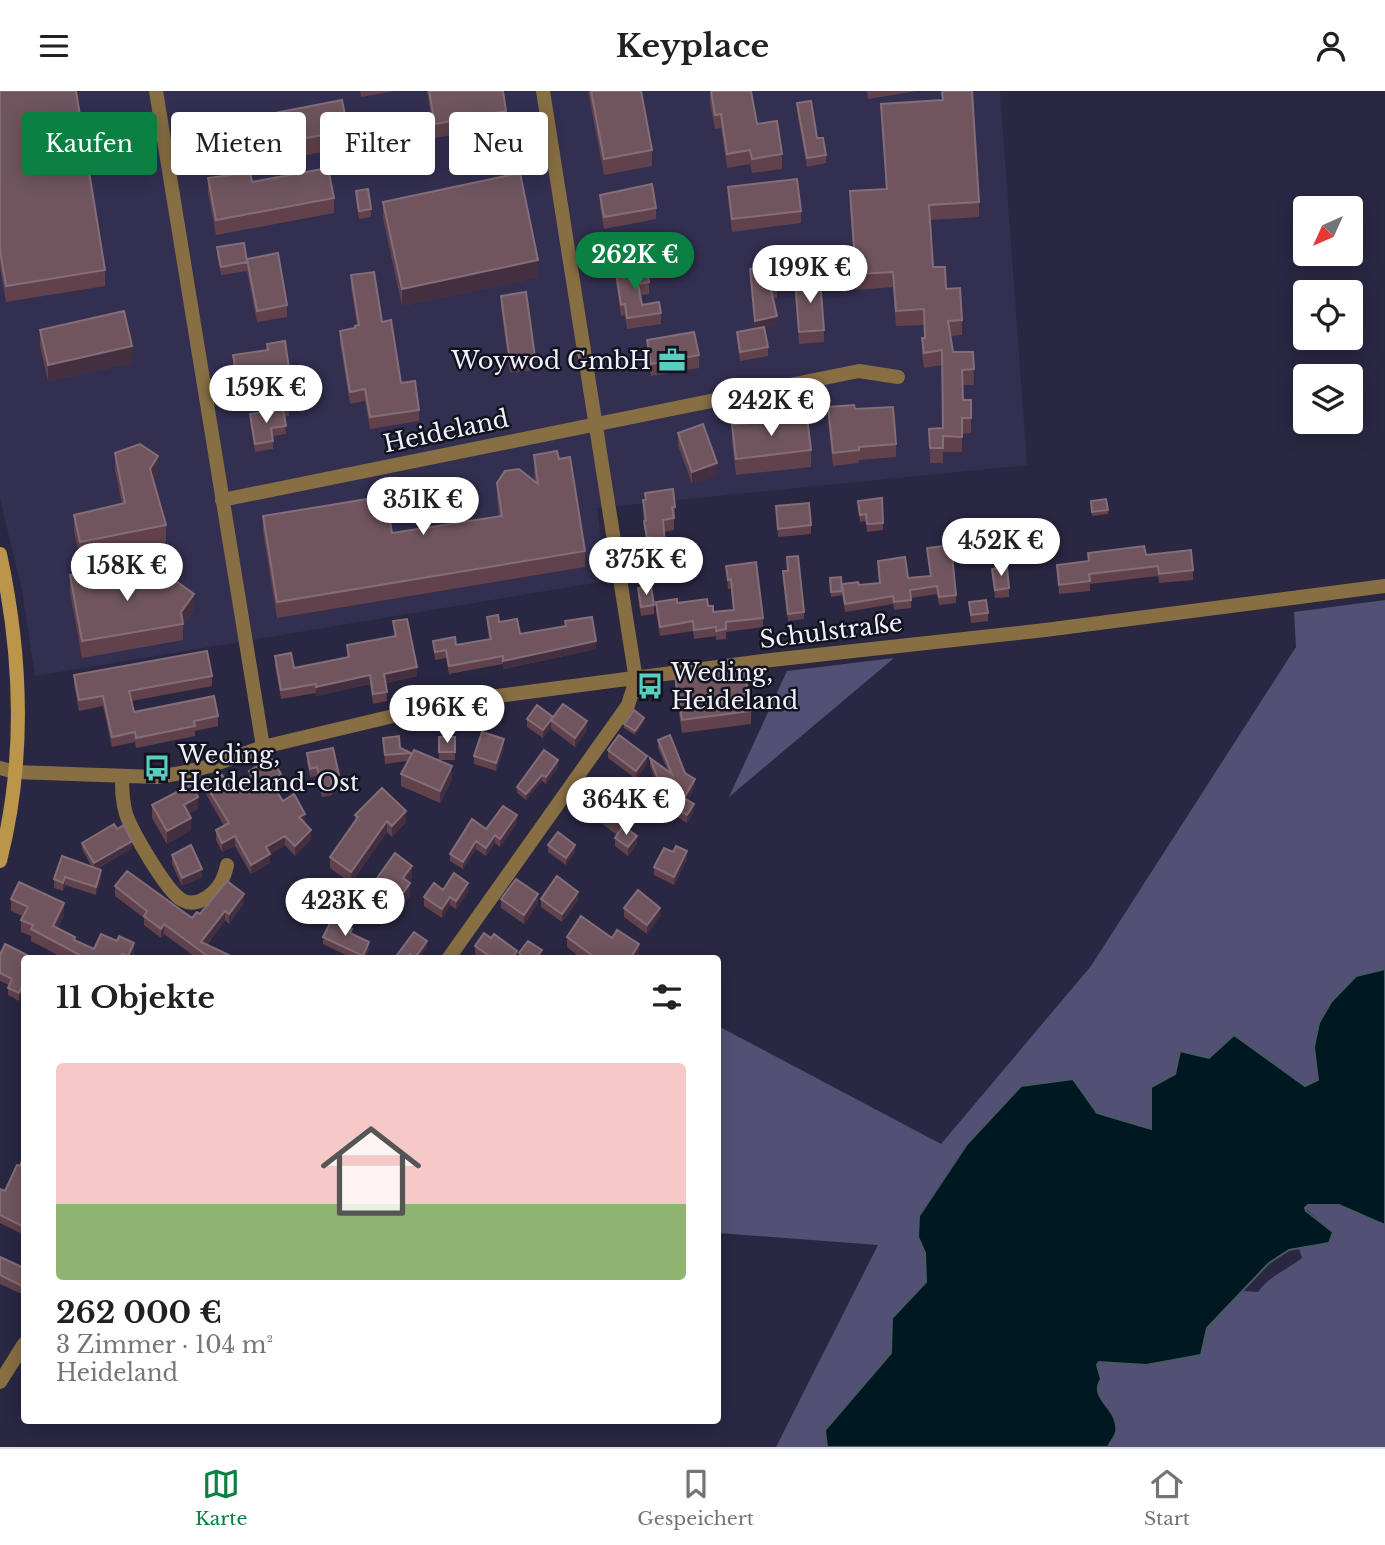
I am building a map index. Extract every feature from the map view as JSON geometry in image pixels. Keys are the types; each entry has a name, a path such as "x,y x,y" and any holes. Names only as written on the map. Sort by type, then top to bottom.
{"main road":[{"path":"0,554 12,610 18,669 15,772 10,823 0,860"}],"street":[{"path":"156,91 263,747"},
{"path":"451,955 628,705 636,680 543,91"},
{"name":"Heideland","path":"222,500 859,371 898,377"},
{"name":"Schulstraße","path":"0,768 15,772 157,777 210,766 263,747 453,702 636,680 771,660 1385,586"},
{"path":"122,776 123,802 127,817 172,892 183,901 193,903 203,900 213,893 223,879 227,865"},
{"path":"0,1382 21,1349"}],"shaded area":[{"path":"0,91 1000,91 1027,465 597,508 606,581 35,676 22,591 0,499"},
{"path":"1385,600 1385,969 1356,976 1331,1002 1319,1023 1316,1068 1318,1080 1305,1086 1234,1035 1209,1059 1175,1074 1151,1129 1097,1113 1073,1079 918,1237 925,1253 926,1282 892,1318 891,1353 825,1430 827,1447 776,1447 878,1245 721,1233 721,1028 941,1144 1091,966 1296,647 1294,612"},
{"path":"894,658 729,797 787,671"},
{"path":"1317,1204 1339,1205 1385,1225 1385,1447 1108,1447 1115,1434 1116,1424 1098,1392 1101,1379 1097,1365 1099,1362 1146,1365 1207,1328 1243,1291 1258,1292 1273,1277 1302,1258 1299,1248 1329,1243 1333,1232 1305,1208"}],"water":[{"path":"1385,969 1385,1225 1339,1205 1308,1205 1306,1211 1333,1232 1329,1243 1289,1250 1269,1263 1207,1328 1201,1355 1146,1365 1099,1362 1097,1365 1101,1379 1098,1392 1116,1424 1115,1434 1108,1447 827,1447 825,1430 891,1353 892,1318 926,1282 925,1253 918,1237 919,1216 967,1144 1021,1086 1073,1079 1097,1113 1151,1129 1151,1087 1175,1074 1180,1051 1209,1058 1234,1035 1305,1086 1318,1080 1314,1047 1319,1023 1331,1002 1356,976"}],"building":[{"path":"0,91 76,91 79,112 21,112 21,175 90,175 105,270 6,286 0,251"},
{"path":"429,91 503,91 506,111 449,112 449,121 435,124 435,112"},
{"path":"591,91 641,91 652,150 604,159"},
{"path":"711,91 751,91 757,124 777,121 782,154 752,159 750,150 727,154 721,114 715,115"},
{"path":"942,91 972,91 979,202 929,205 933,267 945,267 946,289 960,288 962,320 948,321 953,352 973,352 974,369 962,370 963,400 971,400 971,418 962,418 962,437 943,436 943,448 930,448 929,429 943,428 942,350 924,353 924,309 896,311 893,272 856,274 850,191 887,189 881,104 943,100"},
{"path":"342,100 344,112 320,112 320,135 306,138 306,112 280,112"},
{"path":"811,101 817,138 823,138 826,155 807,158 797,103"},
{"path":"320,169 320,175 329,175 334,198 216,220 208,178 251,175 252,182 306,175 306,172"},
{"path":"520,175 538,260 402,289 383,202"},
{"path":"797,179 801,211 732,219 728,187"},
{"path":"652,184 656,208 604,217 600,195"},
{"path":"368,189 371,209 359,211 356,191"},
{"path":"244,243 247,262 221,267 217,247"},
{"path":"278,253 287,305 257,311 247,259"},
{"path":"646,266 649,282 638,284 642,305 659,302 661,313 627,318 625,304 621,305 616,271"},
{"path":"775,267 777,289 771,290 777,316 755,321 750,269"},
{"path":"374,272 382,322 391,320 401,383 415,381 419,410 370,417 365,389 350,392 340,331 359,325 351,275"},
{"path":"820,279 824,330 799,332 795,281"},
{"path":"526,292 535,357 510,361 501,296"},
{"path":"124,311 132,346 48,365 40,330"},
{"path":"764,327 768,347 740,352 737,332"},
{"path":"694,332 699,355 651,364 647,340"},
{"path":"285,341 291,382 286,383 289,406 274,409 268,371 237,376 233,355 268,350 267,344"},
{"path":"854,405 855,409 893,407 896,444 859,447 859,450 833,453 828,407"},
{"path":"283,409 286,426 271,428 273,441 255,444 250,414"},
{"path":"807,417 811,450 736,459 732,425"},
{"path":"703,424 717,463 692,472 678,433"},
{"path":"140,444 158,456 150,469 166,525 80,542 74,515 125,503 115,453"},
{"path":"557,451 559,459 570,457 585,551 277,602 263,516 386,496 392,533 502,516 497,483 505,471 519,469 538,484 534,455"},
{"path":"433,481 437,499 428,500 430,511 410,514 405,487"},
{"path":"673,489 674,518 663,520 665,544 652,546 651,537 647,538 644,521 645,493"},
{"path":"882,498 883,523 867,524 866,514 860,515 858,501"},
{"path":"1106,499 1108,510 1092,512 1091,501"},
{"path":"809,503 811,525 778,529 776,506"},
{"path":"951,545 956,595 939,597 937,586 910,590 911,600 894,602 893,596 845,604 842,584 880,583 878,561 905,557 908,578 931,576 927,548"},
{"path":"1144,546 1146,555 1191,550 1193,570 1159,574 1158,566 1089,574 1090,581 1059,585 1057,565 1089,561 1088,553"},
{"path":"798,556 804,612 788,614 783,571 788,571 787,557"},
{"path":"756,562 763,618 726,622 726,629 716,631 716,627 694,630 693,621 660,627 656,602 677,599 677,603 707,599 708,606 713,606 713,612 734,610 731,579 728,580 726,566"},
{"path":"122,566 124,580 174,571 176,581 194,594 181,612 183,624 82,641 70,575"},
{"path":"1007,567 1009,588 995,590 992,569"},
{"path":"841,577 842,591 831,592 830,578"},
{"path":"651,586 654,605 641,607 638,588"},
{"path":"986,600 988,613 971,615 969,602"},
{"path":"498,615 499,622 517,619 520,634 566,626 565,621 592,617 596,641 503,661 503,656 449,666 446,650 435,652 433,641 455,637 456,645 491,639 487,617"},
{"path":"407,619 417,667 384,674 387,692 373,694 370,675 316,687 316,684 281,690 275,656 291,653 294,668 349,657 347,645 396,636 393,621"},
{"path":"207,651 212,676 129,691 134,712 214,696 218,716 194,721 195,726 136,738 135,732 112,737 103,696 79,700 74,675"},
{"path":"744,667 751,711 682,720 675,676"},
{"path":"563,704 587,721 575,738 551,720"},
{"path":"537,705 553,717 543,730 527,719"},
{"path":"634,710 644,718 635,731 624,724"},
{"path":"482,732 504,739 496,763 474,756"},
{"path":"619,735 647,756 636,771 608,750"},
{"path":"670,735 685,773 695,779 684,798 694,804 687,815 669,804 671,800 662,795 650,758 672,774 658,740"},
{"path":"399,736 400,748 411,753 385,755 383,738"},
{"path":"439,737 455,737 455,752 439,752"},
{"path":"333,748 339,775 330,777 332,786 322,789 317,767 310,769 307,753"},
{"path":"414,750 452,766 440,791 401,774"},
{"path":"544,750 558,760 546,777 542,775 526,794 517,787"},
{"path":"271,758 281,774 270,781 283,801 294,794 305,814 299,817 311,830 295,846 285,836 266,847 270,854 251,865 235,836 222,843 216,830 229,823 206,785 222,775 232,791 254,779 249,771"},
{"path":"589,780 612,797 617,790 627,797 624,801 633,808 621,824 579,794"},
{"path":"192,784 198,797 184,805 191,818 167,831 152,805"},
{"path":"382,788 406,811 392,826 387,821 351,872 330,857 358,817 355,815"},
{"path":"503,806 517,815 500,839 495,835 486,848 476,841 463,862 450,854 472,819 486,829"},
{"path":"114,824 117,829 124,825 132,841 94,863 82,843"},
{"path":"623,826 637,836 628,847 615,838"},
{"path":"558,832 575,845 566,858 548,845"},
{"path":"191,845 202,869 182,878 172,855"},
{"path":"676,846 687,851 674,877 654,867 664,848 673,852"},
{"path":"395,853 412,866 403,878 410,883 399,899 375,881"},
{"path":"62,856 101,870 96,887 65,877 63,883 54,879"},
{"path":"127,871 192,918 197,912 200,914 227,881 244,894 229,914 225,911 201,942 229,955 206,955 164,924 161,929 144,916 147,911 115,886"},
{"path":"454,873 468,883 456,901 450,897 442,909 424,897 434,883 443,890"},
{"path":"557,876 578,892 562,914 541,899"},
{"path":"516,879 538,894 524,915 501,899"},
{"path":"19,882 64,903 53,926 94,949 101,934 117,941 119,936 134,943 128,955 80,955 31,929 33,925 21,920 28,907 11,899"},
{"path":"638,890 660,908 647,925 624,908"},
{"path":"581,916 612,938 617,930 639,944 632,955 592,955 567,937"},
{"path":"332,919 352,929 350,933 369,942 363,955 361,955 323,937"},
{"path":"414,932 427,941 417,955 397,955"},
{"path":"484,933 491,938 494,934 517,951 514,955 488,955 475,946"},
{"path":"528,941 542,950 538,955 519,953"},
{"path":"5,944 27,955 21,955 19,993 8,988 12,979 0,973 0,955"},
{"path":"21,1163 21,1226 0,1215 0,1189 5,1191 17,1165 20,1166"},
{"path":"0,1257 21,1267 21,1286 0,1275"}],"place":[{"name":"Woywod GmbH","path":"672,360"},
{"name":"Weding, Heideland","path":"650,686"},
{"name":"Weding, Heideland-Ost","path":"157,768"}]}
